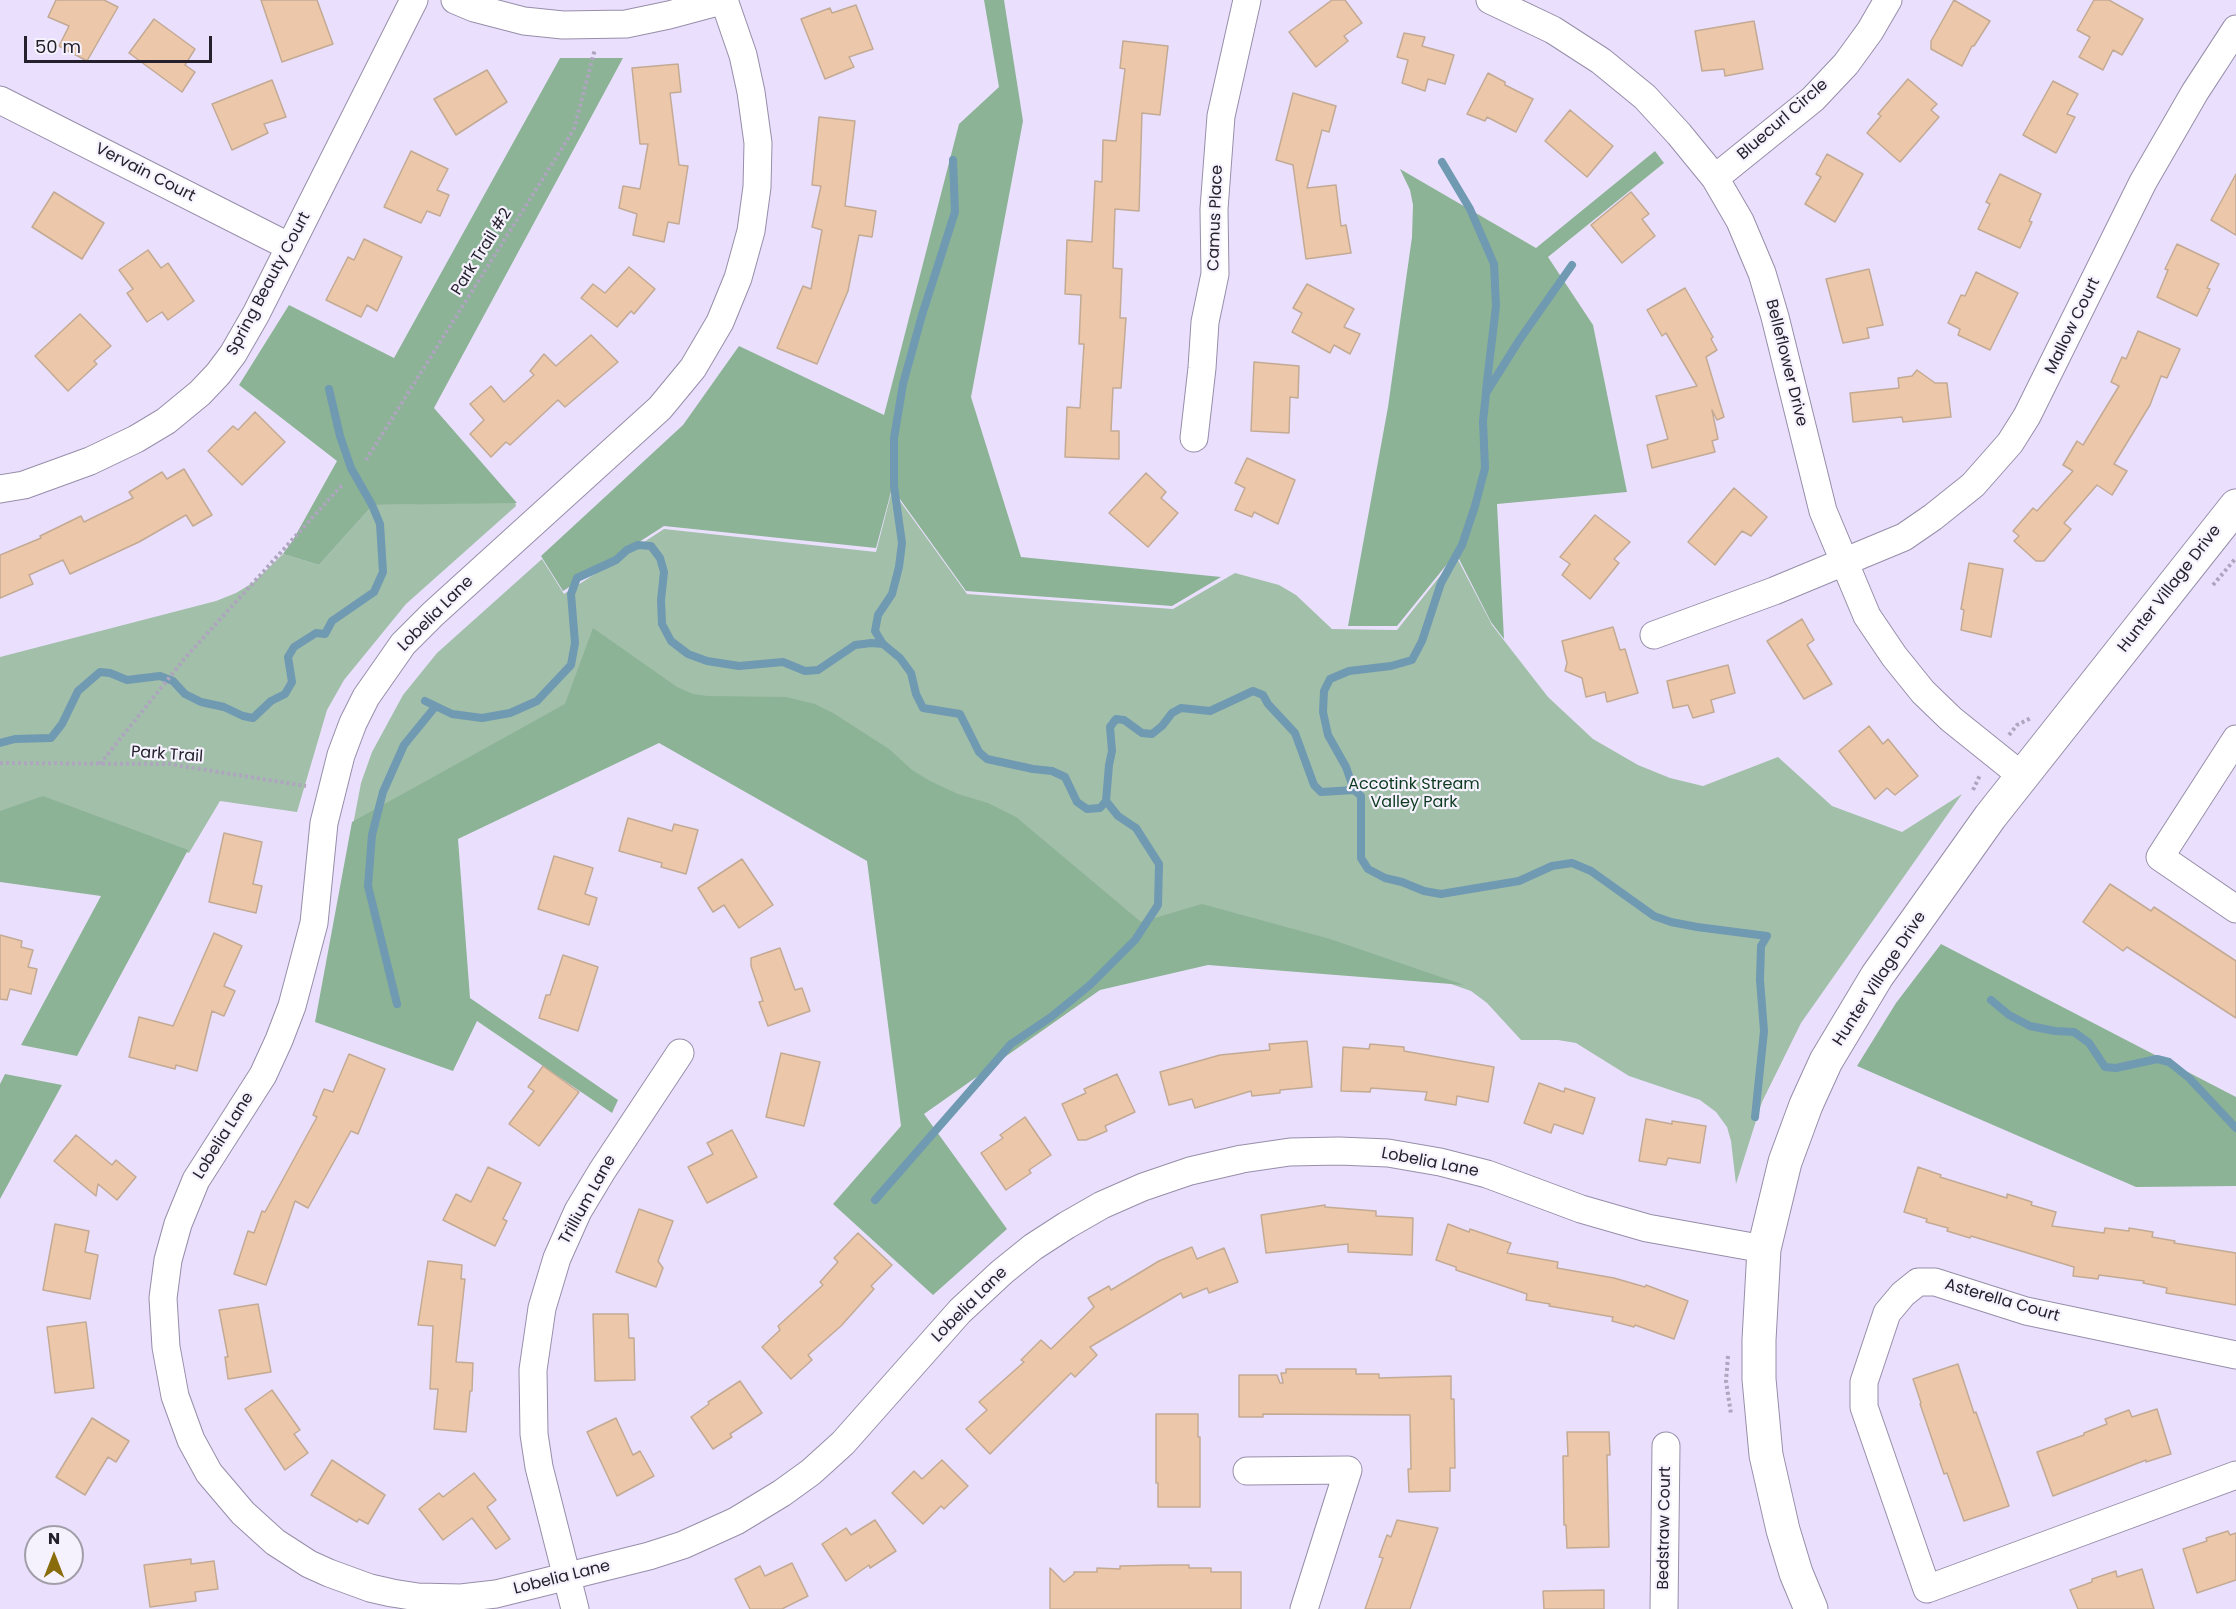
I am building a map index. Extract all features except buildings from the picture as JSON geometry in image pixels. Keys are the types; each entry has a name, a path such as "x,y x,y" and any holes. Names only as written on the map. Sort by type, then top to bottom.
{"street":[{"name":"Spring Beauty Court","path":"0,489 24,485 90,460 136,439 166,421 200,393 233,354 256,314 414,0"},
{"path":"454,0 474,8 524,21 563,25 626,24 724,0"},
{"name":"Lobelia Lane","path":"724,0 743,56 758,143 757,187 751,231 738,278 720,322 693,368 660,408 433,614 403,644 366,697 353,723 331,790 324,823 314,923 292,1006 263,1075 196,1180 178,1224 168,1260 163,1298 166,1347 179,1412 209,1473 243,1513 275,1542 329,1574 392,1593 418,1597 461,1598 496,1594 649,1556 683,1545 736,1521 782,1493 843,1443 960,1311 1002,1272 1067,1225 1102,1205 1143,1187 1190,1171 1242,1159 1290,1152 1340,1150 1389,1154 1440,1162 1486,1174 1581,1209 1647,1228 1764,1249"},
{"name":"Camus Place","path":"1194,438 1203,368 1205,322 1215,274 1214,209 1221,116 1247,0"},
{"name":"Belleflower Drive","path":"1490,0 1553,30 1601,61 1645,97 1715,178 1740,221 1762,273 1823,511 1867,616 1894,656 1923,692 2022,776"},
{"name":"Bluecurl Circle","path":"1715,178 1813,99 1846,64 1870,31 1888,0"},
{"name":"Mallow Court","path":"1654,635 1774,591 1904,537 1973,485 2010,443 2027,416 2143,182 2195,92 2236,29"},
{"name":"Vervain Court","path":"0,100 290,247"},
{"name":"Hunter Village Drive","path":"1811,1609 1796,1573 1783,1530 1766,1455 1759,1370 1764,1249 1785,1162 1806,1105 1826,1061 1877,976 2022,776 2236,506"},
{"path":"2236,739 2160,857 2236,909"},
{"name":"Trillium Lane","path":"575,1609 539,1467 534,1434 533,1370 542,1308 556,1258 578,1212 602,1171 680,1053"},
{"name":"Asterella Court","path":"2236,1355 2026,1311 1935,1282 1918,1282 1903,1294 1887,1314 1864,1382 1864,1407 1924,1599 2236,1475"},
{"name":"Bedstraw Court","path":"1664,1609 1666,1446"},
{"path":"1247,1471 1348,1470 1304,1609"}],"path":[{"name":"Park Trail #2","path":"366,460 574,129 595,47"},
{"path":"100,764 185,658 342,485"},
{"path":"2213,586 2236,558"},
{"path":"1971,800 1975,782 2017,725 2038,715"},
{"name":"Park Trail","path":"0,763 169,764 331,790"},
{"path":"1728,1347 1726,1382 1732,1425"}],"green space":[{"path":"984,0 1004,0 1023,121 971,397 1021,557 1221,577 1172,606 966,591 892,488 876,548 664,526 563,591 541,556 683,425 739,346 884,415 959,124 999,87"},
{"path":"560,58 623,58 434,408 517,503 373,505 319,565 283,554 337,461 239,385 289,305 394,358"},
{"path":"1655,151 1664,163 1548,257 1593,325 1627,492 1497,504 1504,639 1491,622 1456,553 1397,626 1348,626 1388,407 1412,237 1413,205 1410,190 1400,169 1536,248"},
{"name":"Accotink Stream Valley Park","path":"892,490 967,594 1173,609 1235,573 1279,585 1296,595 1332,629 1397,630 1456,556 1492,625 1548,697 1593,739 1638,765 1670,778 1703,786 1778,757 1832,806 1902,832 1962,794 1801,1023 1762,1102 1736,1184 1727,1127 1716,1112 1700,1100 1629,1076 1576,1043 1558,1040 1521,1040 1487,1003 1471,991 1352,949 1142,925 565,707 353,825 361,783 372,752 403,695 437,653 542,559 564,594 664,529 876,552"},
{"path":"515,502 516,506 406,604 344,680 327,710 297,812 220,801 189,853 44,799 0,814 0,657 216,601 254,582 283,554 319,565 373,505"},
{"path":"593,628 677,687 693,694 786,697 815,704 833,713 889,749 912,770 930,781 958,794 988,803 1016,817 1141,922 1202,904 1330,939 1464,985 1208,965 1100,990 924,1114 1007,1229 933,1295 833,1204 901,1126 867,861 659,743 458,839 470,998 618,1100 612,1113 477,1021 453,1071 315,1022 352,822 565,704"},
{"path":"43,796 188,850 77,1056 21,1045 101,896 0,882 0,811"},
{"path":"1941,944 2236,1097 2236,1186 2136,1187 1857,1066 1896,1003"},
{"path":"5,1074 62,1085 0,1199 0,1084"}],"waterway":[{"path":"883,644 875,631 878,615 892,594 902,543 894,486 894,438 903,384 955,212 953,160"},
{"path":"1442,162 1470,209 1494,264 1496,306 1486,390"},
{"path":"1354,790 1346,767 1328,735 1323,712 1324,691 1330,679 1349,671 1391,666 1412,660 1422,641 1441,583 1462,545 1475,506 1485,468 1483,421 1486,393 1520,339 1572,265"},
{"path":"0,743 15,739 51,738 62,724 78,691 100,672 110,673 127,680 160,676 173,681 185,694 201,702 224,707 253,718 271,701 285,694 292,682 288,657 294,647 316,633 325,634 332,621 374,592 383,572 380,524 351,468 340,436 329,389"},
{"path":"425,701 452,714 482,718 510,713 537,701 571,665 575,643 571,594 577,578 616,560 627,550 638,545 651,546 660,558 664,572 661,600 662,624 671,641 688,654 707,661 739,666 783,662 805,671 818,670 855,645 883,644 900,658 911,673 916,694 923,708 960,714 979,752 987,759 1052,771 1065,777 1077,802 1087,809 1100,808 1106,801 1112,751 1110,727 1116,719 1124,720 1142,733 1152,734 1172,713 1181,708 1210,711 1253,691 1263,695 1268,704 1295,733 1314,785 1321,792 1354,790 1361,796 1361,858 1368,869 1385,878 1441,894 1519,881 1552,866 1572,863 1591,871 1654,916 1697,927 1767,936 1761,946 1760,980 1764,1031 1755,1117"},
{"path":"397,1004 368,886 372,835 383,792 404,745 435,707"},
{"path":"875,1200 1011,1044 1051,1017 1090,985 1135,940 1158,905 1159,864 1136,828 1118,816 1106,801"},
{"path":"1991,1000 2009,1015 2030,1026 2074,1032 2089,1043 2105,1067 2116,1068 2157,1059 2169,1062 2189,1078 2236,1128"}]}
